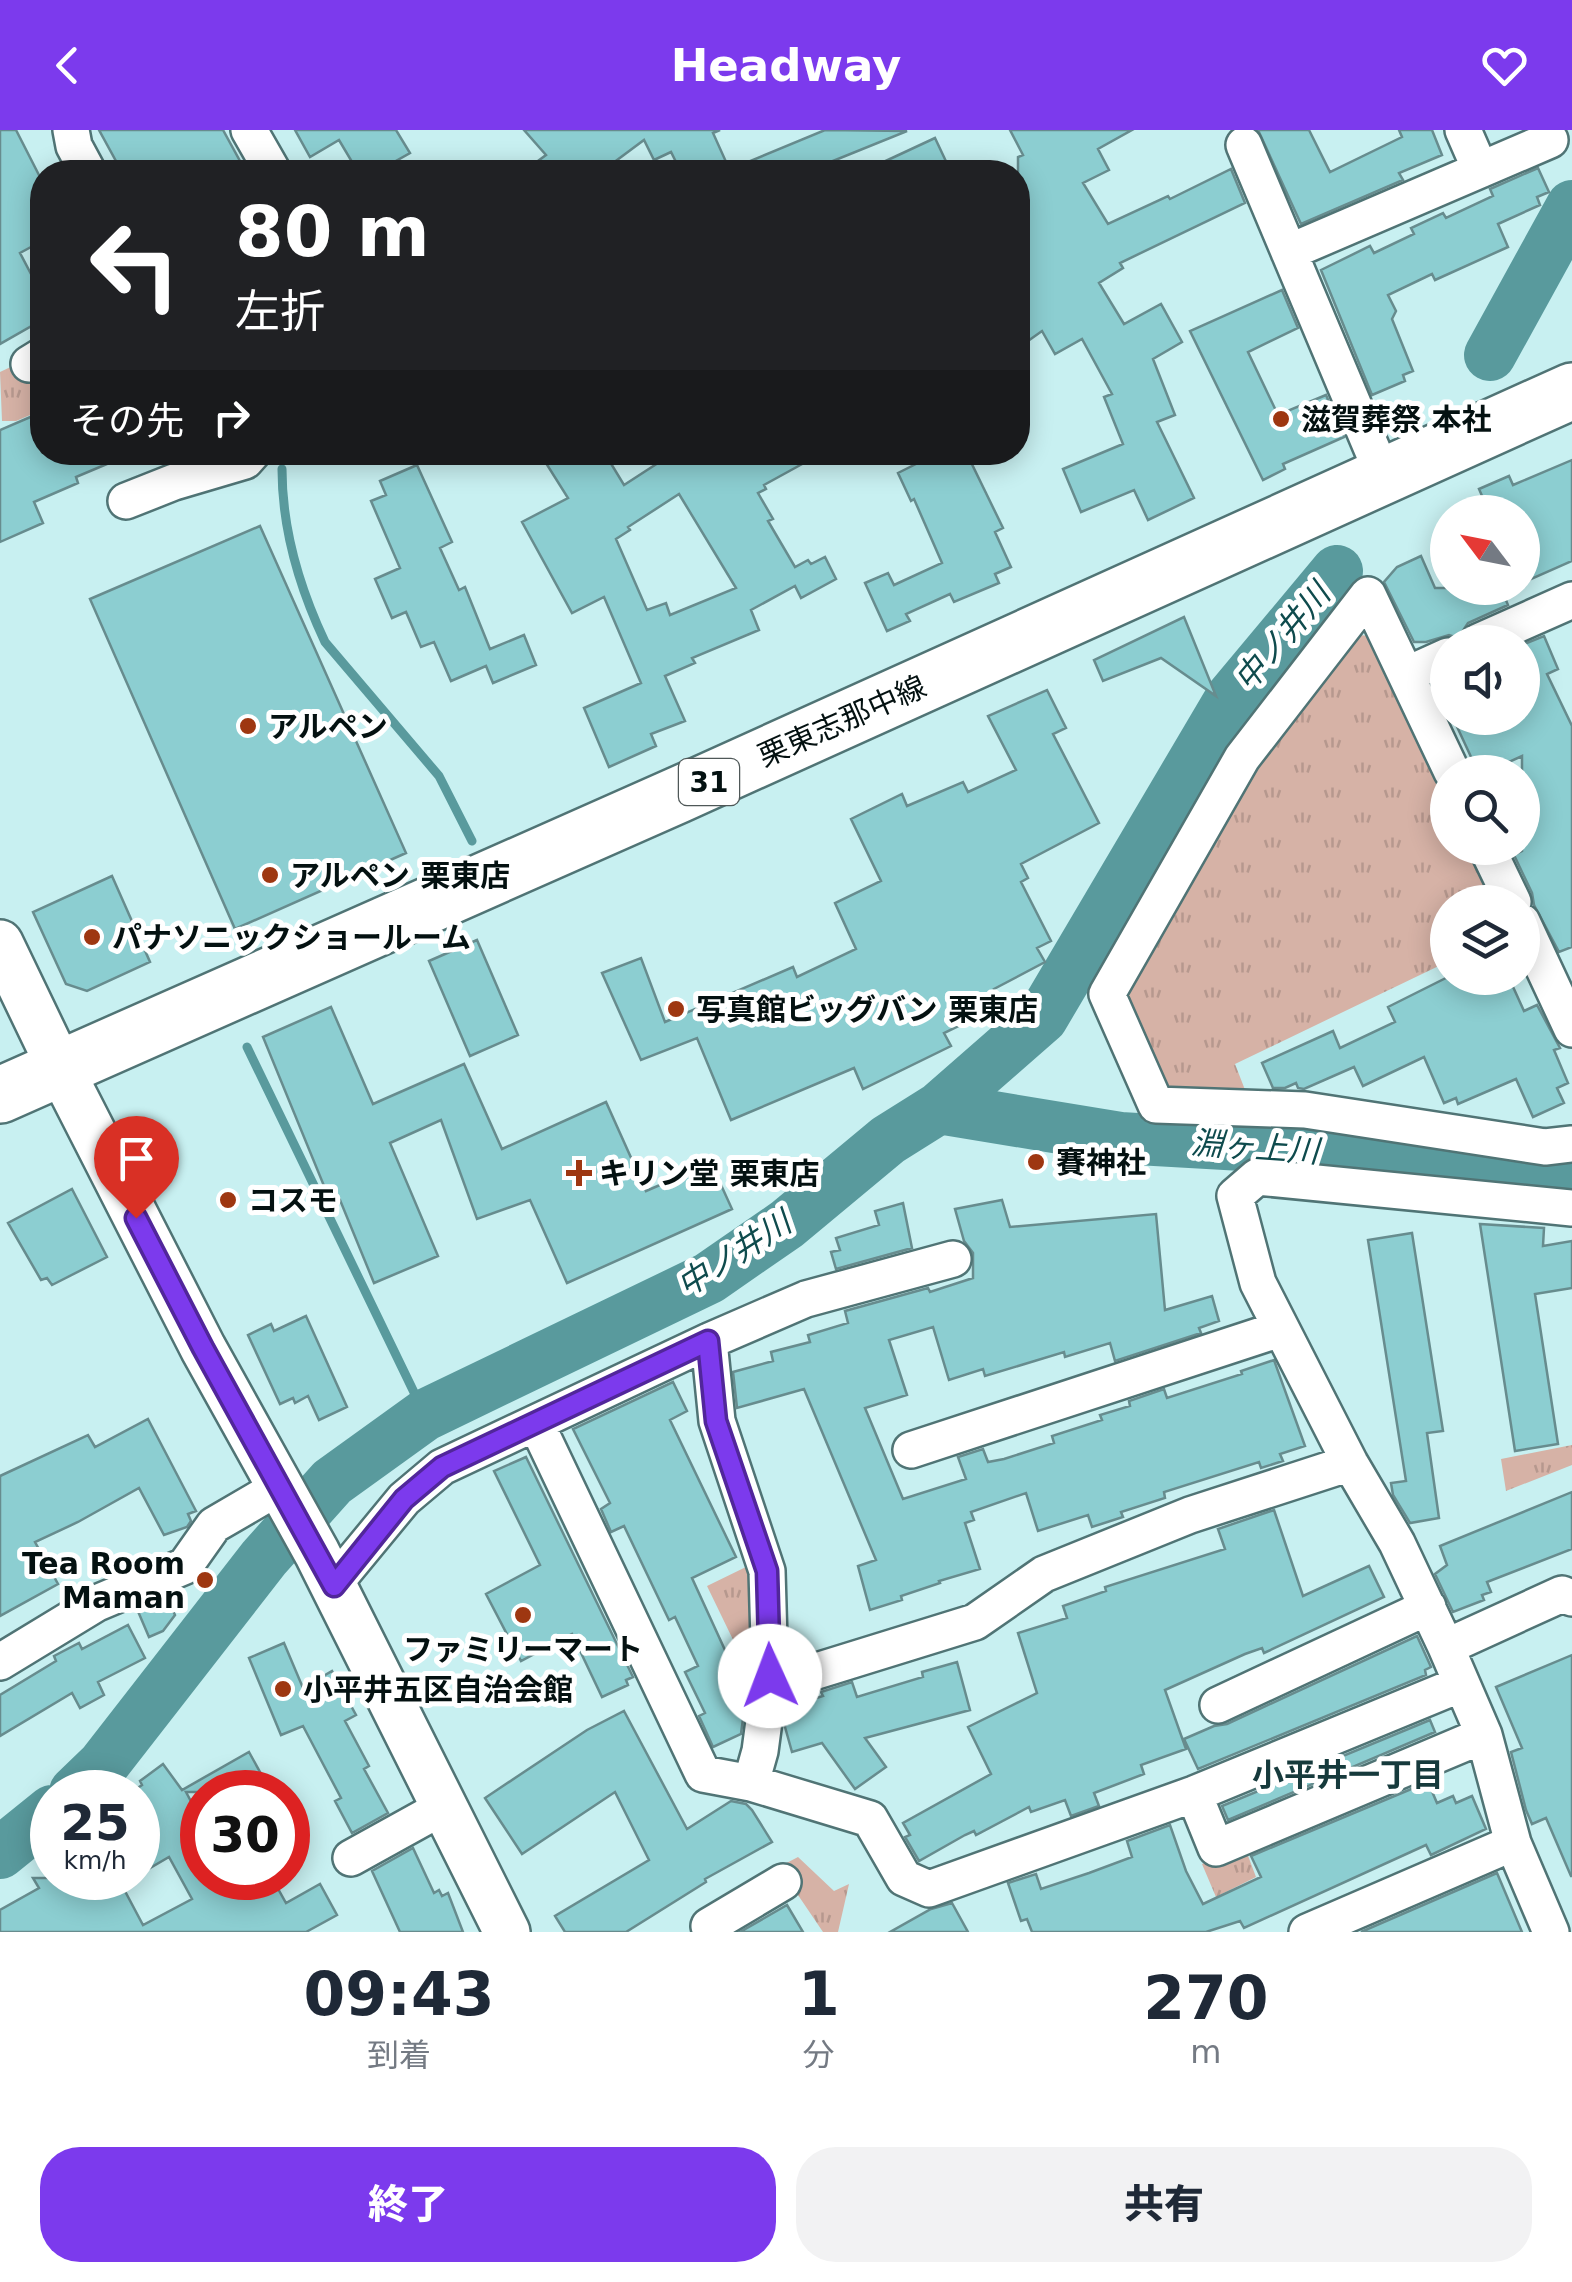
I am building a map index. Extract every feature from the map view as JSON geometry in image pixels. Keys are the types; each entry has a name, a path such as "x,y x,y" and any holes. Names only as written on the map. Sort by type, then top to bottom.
{"main road":[{"name":"栗東志那中線","path":"0,1096 678,796 1572,391"}],"street":[{"path":"72,130 82,160"},
{"path":"249,130 266,160"},
{"path":"1463,130 1480,169"},
{"path":"1289,252 1550,140"},
{"path":"1244,145 1384,476"},
{"path":"126,501 231,465"},
{"path":"1444,755 1368,596 1242,758 1107,994 1156,1106 1305,1110 1545,1147 1572,1144"},
{"path":"1529,625 1568,612"},
{"path":"1406,675 1430,664"},
{"path":"0,943 203,1348 325,1569 507,1932"},
{"path":"1540,950 1564,988 1572,1029"},
{"path":"1551,1932 1514,1843 1484,1735 1397,1543 1350,1463 1258,1282 1235,1196 1257,1178 1572,1208"},
{"path":"325,1569 442,1467 806,1299 953,1260"},
{"path":"911,1450 1280,1329"},
{"path":"708,1341 716,1421 767,1571 770,1676 760,1752 751,1783"},
{"path":"536,1423 703,1774 751,1783 870,1819 904,1878 930,1888 1194,1794 1461,1684"},
{"path":"770,1676 794,1678 975,1622 1044,1574 1190,1516 1350,1463"},
{"path":"0,1662 97,1603 185,1566 214,1525 283,1489"},
{"path":"1446,1647 1562,1594 1572,1598"},
{"path":"1218,1705 1428,1607"},
{"path":"1194,1794 1216,1848 1484,1735"},
{"path":"351,1858 445,1806"},
{"path":"1307,1932 1514,1843"},
{"path":"706,1930 784,1882"}],"green space":[{"path":"19,363 30,384 30,415 2,421 0,372"},
{"path":"1357,635 1374,636 1430,762 1430,865 1477,865 1485,885 1430,885 1430,970 1235,1064 1247,1095 1176,1093 1156,1084 1121,1004 1242,778"},
{"path":"1572,1445 1572,1465 1506,1491 1501,1459"},
{"path":"748,1566 754,1573 753,1681 707,1586"},
{"path":"1244,1845 1256,1877 1216,1897 1202,1864"},
{"path":"798,1857 834,1891 849,1884 838,1932 823,1932 779,1867"}],"building":[{"path":"0,130 16,130 31,160 30,248 20,253 30,272 30,327 0,344"},
{"path":"99,130 223,130 239,160 115,160"},
{"path":"295,130 396,130 410,153 398,160 351,160 339,140 310,157"},
{"path":"524,130 720,130 713,133 725,160 675,160 671,152 654,160 644,140 617,160 539,160 546,155"},
{"path":"825,130 907,131 835,160 753,160"},
{"path":"1010,130 1132,130 1098,149 1109,170 1083,183 1108,224 1231,169 1245,203 1120,263 1123,268 1099,283 1124,324 1161,304 1182,342 1153,359 1175,415 1157,422 1194,498 1148,520 1134,490 1081,512 1063,469 1123,444 1104,397 1112,394 1082,339 1055,354 1042,331 1030,340 1030,160 1018,160 1023,155"},
{"path":"1258,130 1309,130 1330,172 1402,137 1399,130 1432,130 1442,155 1399,173 1403,180 1301,224"},
{"path":"935,138 945,160 888,160"},
{"path":"1538,168 1549,192 1537,197 1540,205 1498,224 1508,247 1435,280 1432,274 1388,295 1396,311 1392,319 1413,371 1403,375 1405,381 1372,395 1321,270 1370,246 1374,253 1414,234 1411,228 1443,213 1446,218 1493,196 1490,189"},
{"path":"1282,290 1298,328 1248,352 1278,415 1326,395 1344,437 1283,464 1285,469 1263,480 1190,331"},
{"path":"30,417 30,465 104,465 76,477 78,483 34,502 43,523 0,542 0,430"},
{"path":"1572,460 1572,561 1540,575 1540,495 1482,495 1479,489 1509,476 1513,485"},
{"path":"417,465 452,542 440,548 459,590 465,587 490,649 524,635 536,665 493,683 486,666 451,681 434,642 421,647 406,612 392,618 375,579 400,568 371,501 386,495 380,481"},
{"path":"547,465 612,465 624,485 655,465 800,465 764,485 766,489 758,493 773,519 768,521 795,567 825,557 836,579 801,598 795,586 751,610 759,630 692,658 695,663 665,676 685,721 651,734 656,746 609,767 584,708 641,683 604,597 572,613 522,522 568,498","holes":["679,494 736,588 670,615 666,603 647,610 616,539"]},
{"path":"914,465 972,465 1003,528 995,532 1011,567 995,574 999,583 954,602 950,594 906,614 910,621 887,631 865,583 888,573 894,585 942,563 898,473"},
{"name":"アルペン","path":"260,526 406,853 235,929 90,599"},
{"path":"1421,556 1430,577 1430,605 1508,605 1467,625 1430,625 1430,641 1414,642 1384,582 1397,567"},
{"path":"1184,617 1216,696 1161,658 1103,681 1094,660"},
{"path":"1544,636 1558,669 1547,674 1572,726 1572,947 1559,952 1540,916 1540,885 1528,885 1519,865 1540,865 1540,755 1470,755 1461,735 1540,735 1540,638"},
{"path":"1047,690 1066,728 1053,734 1099,823 1021,864 1028,878 1021,882 1051,941 1037,948 1045,962 994,989 1002,1005 944,1033 951,1046 863,1089 854,1068 731,1120 697,1038 641,1060 602,973 641,958 665,1022 793,967 797,977 856,949 835,903 881,881 851,819 902,794 907,806 963,782 968,792 1016,770 988,716"},
{"name":"パナソニックショールーム","path":"112,876 150,962 87,991 66,984 33,912"},
{"path":"477,940 518,1035 470,1056 429,961"},
{"path":"1430,986 1430,995 1517,995 1524,1011 1537,1005 1560,1048 1554,1050 1568,1083 1557,1088 1564,1103 1533,1117 1516,1079 1458,1104 1456,1098 1444,1103 1424,1057 1363,1086 1354,1067 1304,1089 1296,1083 1273,1088 1262,1063 1333,1031 1340,1048 1395,1022 1388,1007"},
{"path":"331,1007 373,1104 464,1064 502,1149 606,1102 646,1191 711,1163 732,1209 567,1283 530,1200 477,1219 441,1120 390,1143 438,1256 374,1283 340,1200 331,1203 263,1037"},
{"path":"72,1189 107,1257 52,1285 47,1278 41,1280 8,1223"},
{"path":"1002,1200 1010,1227 1156,1214 1165,1310 1212,1296 1219,1321 1199,1328 1201,1333 1115,1361 1110,1343 1065,1357 1064,1352 985,1376 983,1369 949,1380 933,1327 889,1340 907,1395 865,1408 903,1499 966,1479 958,1457 983,1449 988,1462 1004,1459 1054,1443 1052,1436 1102,1420 1100,1415 1130,1406 1129,1401 1164,1389 1167,1398 1274,1360 1305,1446 1280,1454 1283,1461 1261,1468 1259,1462 1164,1492 1165,1498 1121,1512 1123,1517 1092,1527 1088,1515 1038,1531 1026,1493 971,1512 974,1520 965,1523 980,1569 939,1581 901,1596 902,1600 870,1610 858,1566 876,1560 804,1389 737,1408 733,1372 773,1361 771,1352 810,1342 808,1335 848,1323 845,1311 973,1278 973,1253 964,1241 955,1209"},
{"path":"903,1203 912,1248 836,1269 831,1252 840,1250 836,1238 879,1225 875,1211"},
{"path":"1480,1224 1544,1228 1543,1246 1572,1241 1572,1288 1535,1294 1558,1444 1515,1451"},
{"path":"1412,1233 1443,1431 1427,1433 1439,1518 1410,1523 1393,1495 1391,1483 1406,1481 1368,1240"},
{"path":"306,1316 347,1407 319,1420 308,1396 295,1403 293,1398 280,1404 248,1335 271,1324 274,1331"},
{"path":"673,1382 687,1411 670,1420 736,1557 692,1578 746,1696 741,1734 713,1747 699,1716 705,1713 685,1672 698,1666 675,1617 669,1620 624,1526 611,1532 601,1509 610,1503 573,1429"},
{"path":"148,1419 196,1511 188,1514 191,1521 187,1527 164,1535 139,1488 35,1542 58,1584 0,1616 0,1476 88,1435 95,1447"},
{"path":"526,1457 633,1677 626,1680 628,1685 602,1697 572,1634 521,1661 486,1594 540,1565 494,1471"},
{"path":"1572,1492 1572,1549 1487,1582 1491,1592 1482,1595 1484,1600 1453,1612 1435,1574 1447,1565 1440,1546"},
{"path":"1274,1510 1303,1596 1369,1566 1384,1597 1264,1653 1262,1648 1245,1654 1165,1690 1186,1749 1141,1765 1144,1774 1094,1793 1099,1806 1071,1816 1065,1800 1031,1812 1029,1807 976,1835 974,1831 965,1835 919,1861 905,1837 910,1835 903,1823 991,1774 968,1727 1037,1693 1018,1633 1067,1618 1063,1606 1106,1591 1105,1587 1225,1549 1218,1529"},
{"path":"167,1597 175,1615 163,1631 149,1637 137,1609"},
{"path":"128,1625 145,1658 98,1682 104,1695 80,1708 72,1693 0,1736 0,1695 56,1661 54,1656 79,1643 82,1649"},
{"path":"1417,1636 1431,1667 1425,1670 1426,1675 1198,1769 1184,1739 1227,1724"},
{"path":"284,1643 303,1688 332,1671 356,1715 345,1721 369,1766 364,1769 388,1813 352,1833 335,1801 341,1798 303,1726 281,1735 249,1658"},
{"path":"1572,1655 1571,1876 1546,1818 1532,1824 1526,1810 1511,1752 1522,1748 1496,1687"},
{"path":"957,1662 970,1710 865,1738 886,1767 855,1789 822,1743 792,1752 785,1727 787,1707 852,1682 857,1697"},
{"path":"624,1711 687,1829 731,1801 746,1804 752,1810 772,1842 705,1879 706,1882 626,1932 565,1932 555,1916 649,1860 615,1792 522,1854 485,1798 587,1730"},
{"path":"1430,1720 1435,1732 1228,1820 1222,1806"},
{"path":"249,1752 259,1770 217,1770"},
{"path":"163,1764 180,1787 180,1877 169,1857 160,1862 160,1770 155,1770"},
{"path":"1428,1782 1437,1803 1453,1796 1456,1803 1472,1796 1486,1829 1431,1855 1426,1845 1244,1928 1240,1921 1206,1932 1032,1932 1027,1919 1021,1921 1008,1883 1036,1874 1041,1889 1089,1873 1132,1857 1127,1841 1170,1825 1203,1904 1261,1877 1251,1856"},
{"path":"413,1848 434,1893 448,1893 463,1932 400,1932 372,1871"},
{"path":"1497,1873 1522,1932 1361,1932"},
{"path":"320,1884 337,1915 306,1932 0,1932 0,1910 30,1893 30,1900 130,1900 143,1925 190,1900 286,1903 310,1900 310,1890"},
{"path":"952,1903 968,1932 890,1932 931,1909"},
{"path":"787,1905 803,1932 740,1932"}],"waterway":[{"name":"中ノ井川","path":"1490,355 1572,206"},
{"path":"282,469 294,558 325,642 439,776 472,841"},
{"name":"中ノ井川","path":"98,1770 264,1558 332,1482 425,1415 709,1278 787,1224 888,1140 939,1108 1042,1018 1231,698 1337,571"},
{"path":"247,1047 425,1415"},
{"name":"淵ヶ上川","path":"939,1108 1120,1138 1312,1149 1491,1176 1572,1179"},
{"name":"中ノ井川","path":"0,1853 30,1829"}],"place":[{"name":"滋賀葬祭 本社","path":"1281,419"},
{"name":"アルペン","path":"248,726"},
{"name":"アルペン 栗東店","path":"270,875"},
{"name":"パナソニックショールーム","path":"92,937"},
{"name":"写真館ビッグバン 栗東店","path":"676,1009"},
{"name":"賽神社","path":"1036,1162"},
{"name":"キリン堂 栗東店","path":"579,1173"},
{"name":"コスモ","path":"228,1200"},
{"name":"Tea Room Maman","path":"205,1580"},
{"name":"ファミリーマート","path":"523,1615"},
{"name":"小平井五区自治会館","path":"283,1689"}],"district":[{"name":"小平井一丁目","path":"1348,1775"}],"route":[{"path":"136,1218 334,1586 404,1499 442,1467 708,1341 716,1421 767,1571 770,1676"}]}
